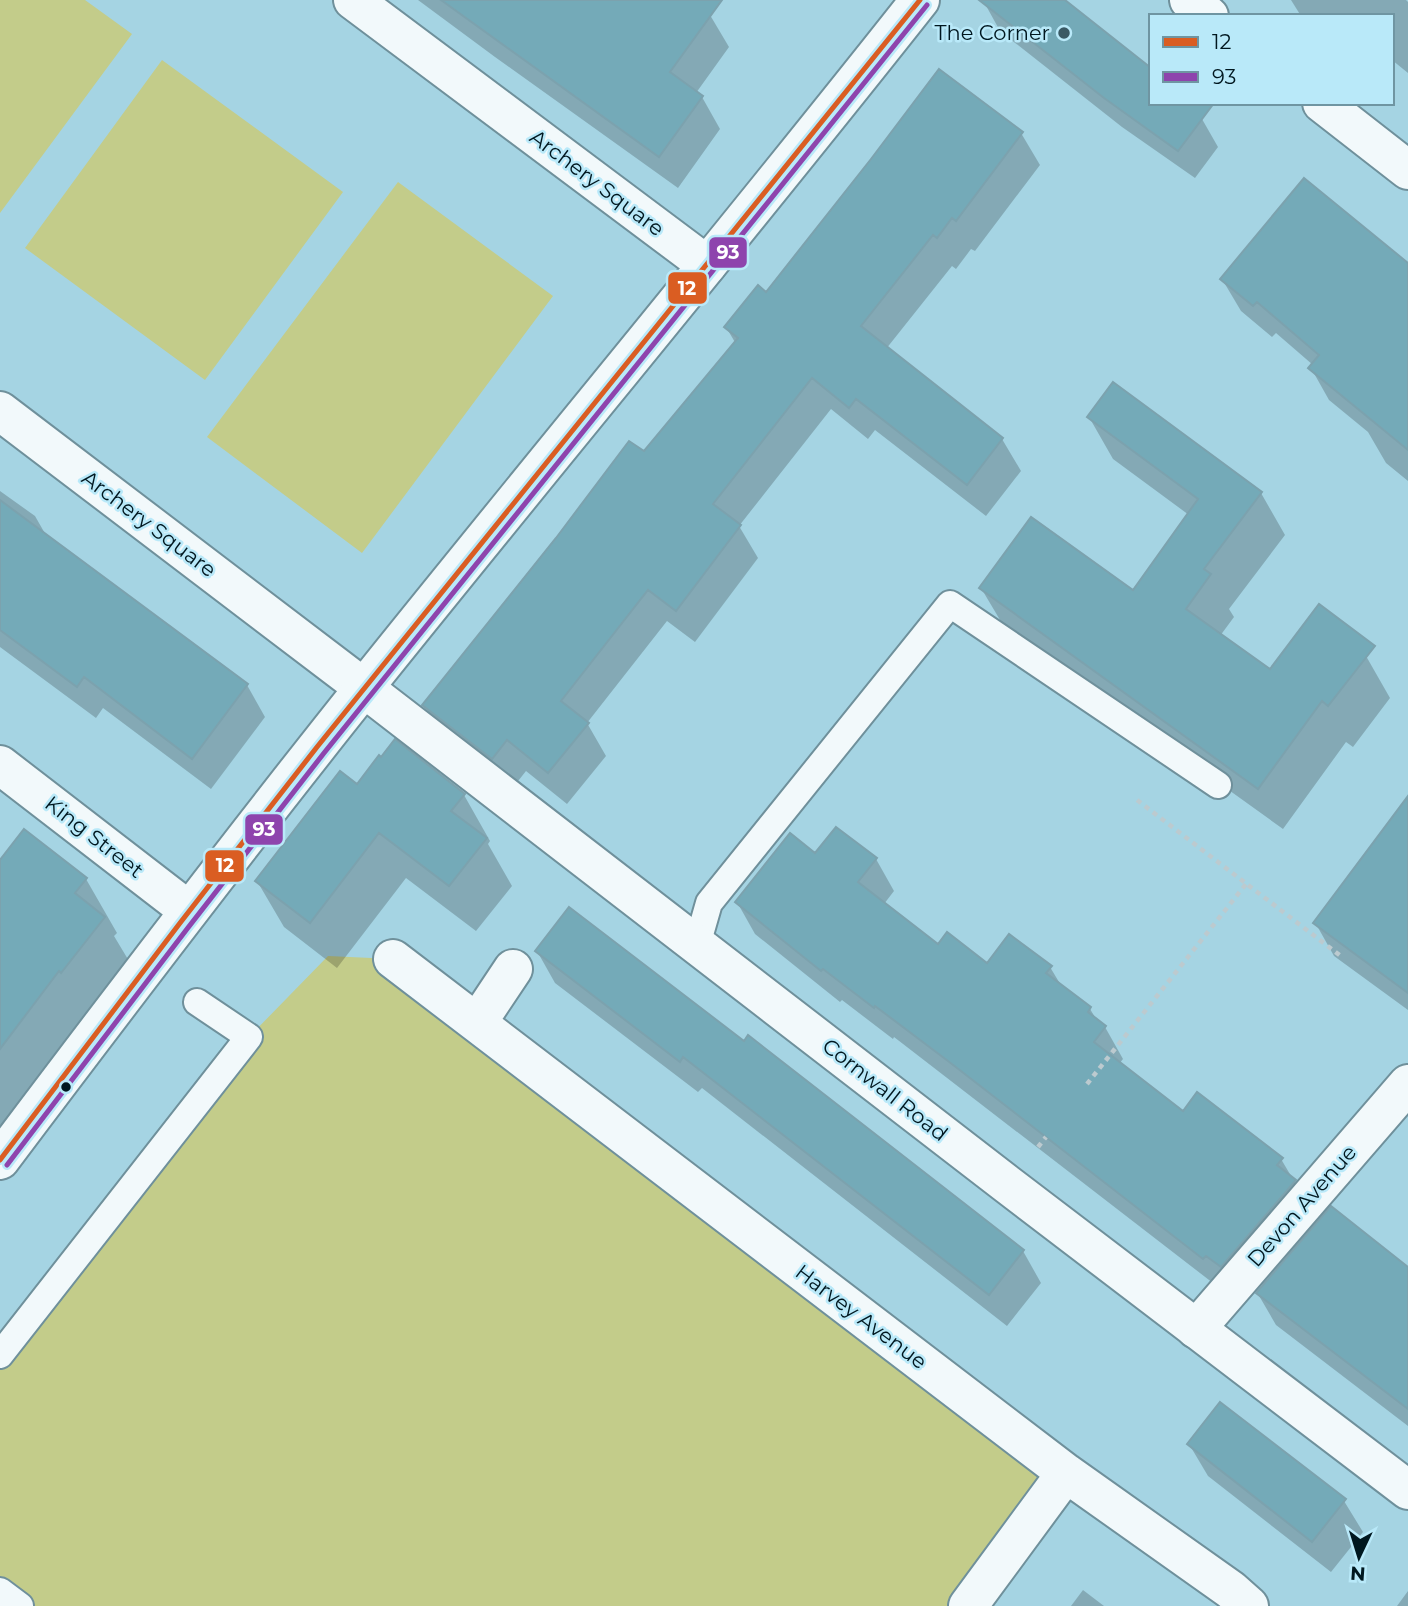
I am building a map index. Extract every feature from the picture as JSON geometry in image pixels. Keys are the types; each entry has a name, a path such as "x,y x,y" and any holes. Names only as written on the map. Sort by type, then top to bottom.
{"street":[{"name":"Archery Square","path":"353,0 707,265"},
{"path":"0,1160 188,910 364,688 920,0"},
{"path":"1189,0 1206,14"},
{"path":"1325,105 1408,170"},
{"name":"Archery Square","path":"0,411 364,688"},
{"name":"Cornwall Road","path":"364,688 1408,1490"},
{"name":"King Street","path":"0,765 188,910"},
{"name":"Harvey Avenue","path":"393,958 1066,1473 1231,1590 1249,1606"},
{"path":"477,1023 513,969"},
{"name":"Devon Avenue","path":"1196,1329 1408,1084"},
{"path":"968,1606 1066,1473"}],"lane":[{"path":"697,945 709,903 950,604 1218,785"},
{"path":"0,1355 248,1037 197,1002"},
{"path":"0,1591 20,1606"}],"path":[{"path":"1137,800 1342,957"},
{"path":"1087,1084 1246,884"}],"green space":[{"path":"0,0 85,0 132,34 0,213"},
{"path":"162,60 343,192 205,380 25,248"},
{"path":"398,182 553,296 362,553 207,437"},
{"path":"328,956 393,959 1066,1473 968,1606 0,1606 0,1355 249,1037"}],"building":[{"path":"441,0 722,0 670,72 703,96 659,157"},
{"name":"The Corner","path":"979,0 1065,0 1149,66 1149,105 1212,105 1178,151 1104,98"},
{"path":"939,69 1023,132 956,221 952,218 937,238 933,235 861,326 1003,438 967,485 856,399 849,408 812,378 713,504 741,525 676,611 648,590 561,701 589,723 548,773 507,740 492,759 422,705 556,538 629,441 644,451 738,338 724,327 758,285 766,292"},
{"path":"1304,178 1408,263 1408,450 1308,368 1319,355 1257,302 1253,306 1220,279"},
{"path":"1113,382 1262,492 1204,569 1211,574 1186,609 1270,669 1319,604 1375,646 1328,706 1322,701 1258,789 979,588 1031,517 1133,590 1198,499 1087,417"},
{"path":"0,500 248,684 192,759 84,677 77,687 0,630"},
{"path":"395,739 465,794 451,811 487,838 449,886 379,833 310,923 255,881 340,771 357,784"},
{"path":"1408,796 1408,993 1313,923"},
{"path":"836,827 877,858 858,882 938,944 947,932 987,963 1009,934 1052,966 1046,973 1091,1007 1088,1012 1106,1026 1094,1042 1183,1111 1197,1092 1283,1158 1277,1165 1296,1180 1221,1267 1206,1256 1203,1259 948,1061 823,969 821,971 735,902 790,833 815,853"},
{"path":"24,829 87,878 75,893 105,917 61,973 59,971 0,1049 0,860"},
{"path":"569,907 744,1041 748,1035 1024,1250 989,1295 683,1057 680,1062 535,951"},
{"path":"1331,1206 1408,1267 1408,1409 1256,1293"},
{"path":"1220,1402 1346,1499 1312,1542 1187,1444"}],"transit line":[{"name":"12","path":"0,1160 317,747 920,0"},
{"name":"93","path":"7,1165 324,753 927,5"}],"place":[{"name":"The Corner","path":"1064,33"}]}
